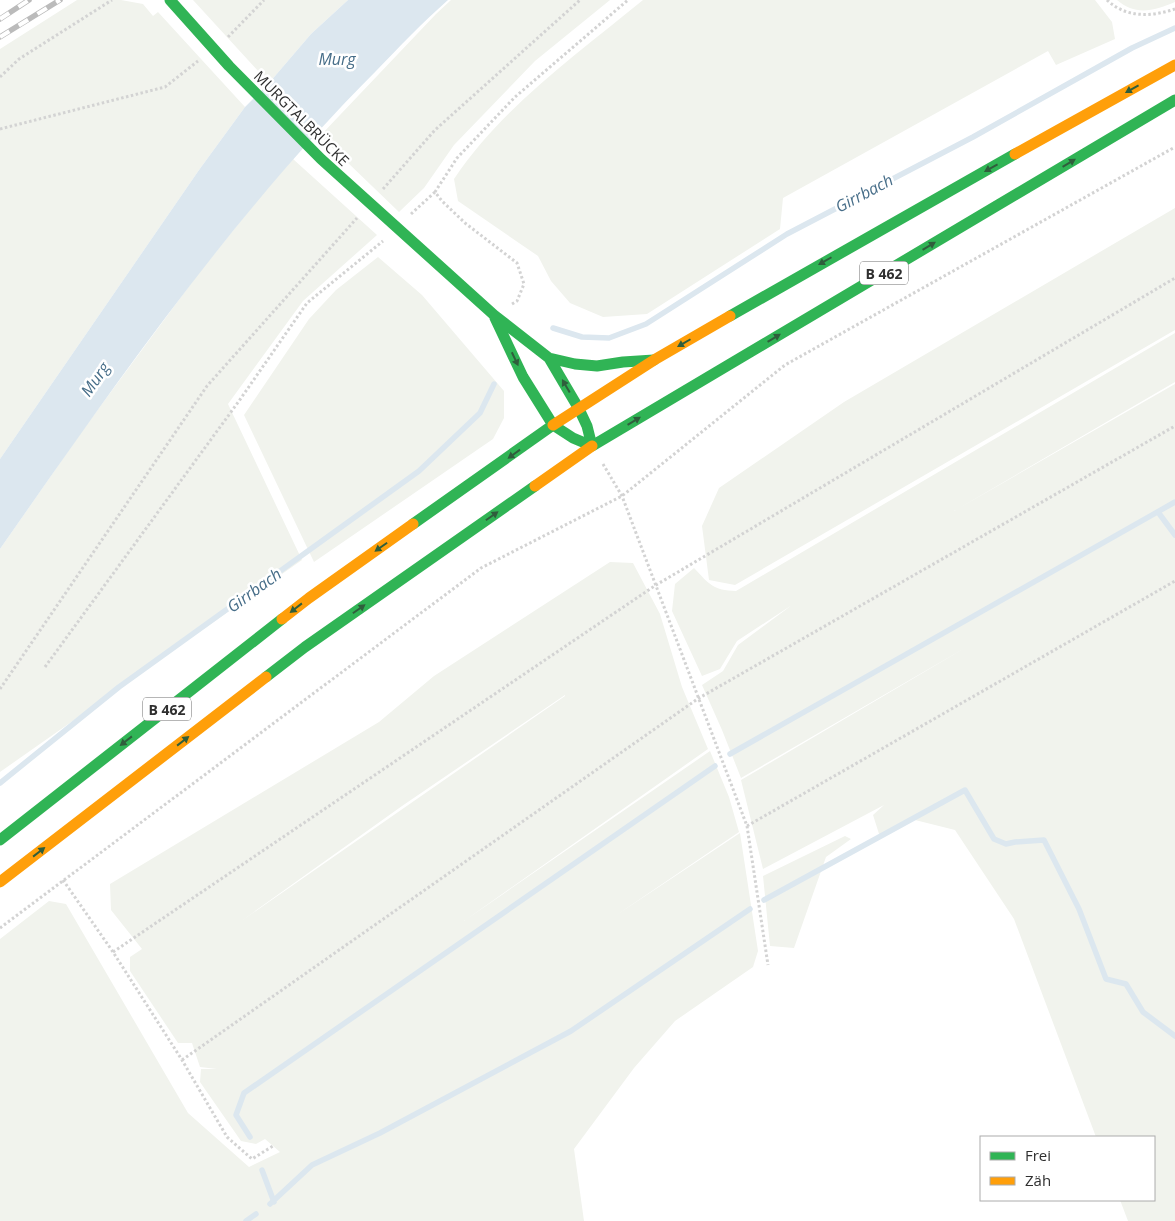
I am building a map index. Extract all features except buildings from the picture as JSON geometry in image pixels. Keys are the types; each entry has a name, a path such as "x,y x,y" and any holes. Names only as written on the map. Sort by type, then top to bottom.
{"main road":[{"name":"MURGTALBRÜCKE","path":"170,0 229,66 321,159 494,315 550,358"},
{"name":"B 462","path":"0,840 309,598 554,425 654,360 867,237 1175,65"},
{"name":"B 462","path":"0,882 305,647 592,446 1175,100"},
{"path":"494,315 524,377 554,425 573,438 592,446"},
{"path":"550,358 575,364 597,366 654,360"},
{"path":"550,358 579,409 587,426 592,446"}],"path":[{"path":"0,77 19,59 112,0"},
{"path":"222,42 264,0"},
{"path":"377,196 435,130 580,0"},
{"path":"407,218 435,192 457,158 515,97 628,0"},
{"path":"1107,0 1125,12 1150,16 1175,9"},
{"path":"0,129 165,87 200,59"},
{"path":"0,928 481,568 622,496 784,365 1175,147"},
{"path":"435,192 465,224 517,263 524,284 521,292 517,301 494,315"},
{"path":"0,689 208,386 357,218"},
{"path":"45,667 245,393 307,303 344,272 372,252 386,238"},
{"path":"113,952 656,585 1175,278"},
{"path":"182,1060 699,698 1175,426"},
{"path":"592,446 622,496 747,826 768,965"},
{"path":"747,826 1175,581"},
{"path":"63,880 113,952 182,1060 227,1137 252,1159 273,1146"}],"shaded area":[{"path":"77,0 121,0 143,4 153,16 158,12 245,107 199,170 0,459 0,49"},
{"path":"193,0 348,0 311,34 269,83"},
{"path":"451,0 610,0 535,61 454,145 424,188 399,212 320,136"},
{"path":"643,0 1095,0 1112,22 1115,39 1056,65 1048,51 783,198 780,229 647,314 603,317 570,303 551,281 538,256 458,201 454,179 494,128 517,105 566,62"},
{"path":"1117,0 1175,0 1175,2 1152,10 1138,10 1124,5"},
{"path":"293,159 377,235 303,301 228,404 302,560 0,772 0,549 85,427 198,274"},
{"path":"1175,208 1175,330 735,585 709,580 702,526 719,488 844,402"},
{"path":"378,257 422,295 504,391 504,418 493,439 314,562 244,415 309,319 336,290"},
{"path":"1175,333 1175,382 954,511 1175,384 1175,1221 1128,1221 1120,1201 1155,1201 1155,1136 1096,1136 1014,919 955,830 915,820 880,837 873,815 884,805 763,869 741,780 970,645 741,778 702,685 723,671 738,645 792,605 737,641 720,669 702,676 672,611 675,584 694,568 712,586 736,591"},
{"path":"610,562 633,563 660,614 682,687 708,749 464,921 710,751 729,797 739,832 615,916 740,833 758,951 753,967 675,1021 634,1068 574,1149 584,1221 0,1221 0,939 49,901 66,904 188,1113 249,1167 280,1152 265,1139 256,1144 241,1141 200,1082 201,1069 217,1069 200,1067 192,1043 178,1043 130,971 130,957 142,949 111,910 110,884 379,722 434,676","holes":["565,696 237,924 402,806"]},
{"path":"845,836 851,839 826,857 794,948 770,946 763,876"}],"water":[{"name":"Murg","path":"348,0 448,0 402,44 323,126 224,242 132,363 0,549 0,459 199,170 245,107 269,83 311,34"}],"waterway":[{"name":"Girrbach","path":"553,328 582,337 609,338 646,324 787,234 973,137 1132,48 1175,28"},
{"name":"Girrbach","path":"0,783 119,687 419,471 480,413 494,384"},
{"path":"730,754 1175,502"},
{"path":"1158,512 1175,535"},
{"path":"250,1137 236,1115 244,1093 715,766"},
{"path":"764,900 965,790 994,839 1006,844 1044,840 1079,909 1106,979 1126,984 1143,1012 1175,1036"},
{"path":"270,1204 312,1165 380,1133 571,1031 750,909"},
{"path":"262,1170 274,1202"},
{"path":"246,1221 256,1214"}],"railway":[{"path":"0,19 29,0"},
{"path":"0,37 60,0"}],"traffic: fast":[{"path":"170,0 229,66 321,159 494,315 549,358 579,409 587,426 592,446"},
{"path":"592,446 1175,100"},
{"path":"730,316 1015,154"},
{"path":"495,318 523,377 553,425 573,438 592,446"},
{"path":"549,358 575,364 597,366 654,360"},
{"path":"413,524 553,425"},
{"path":"266,677 305,647 535,486"},
{"path":"0,840 282,619"}],"traffic: slow":[{"path":"1015,154 1175,65"},
{"path":"553,425 654,360 730,316"},
{"path":"535,486 592,446"},
{"path":"282,619 413,524"},
{"path":"0,882 266,677"}]}
